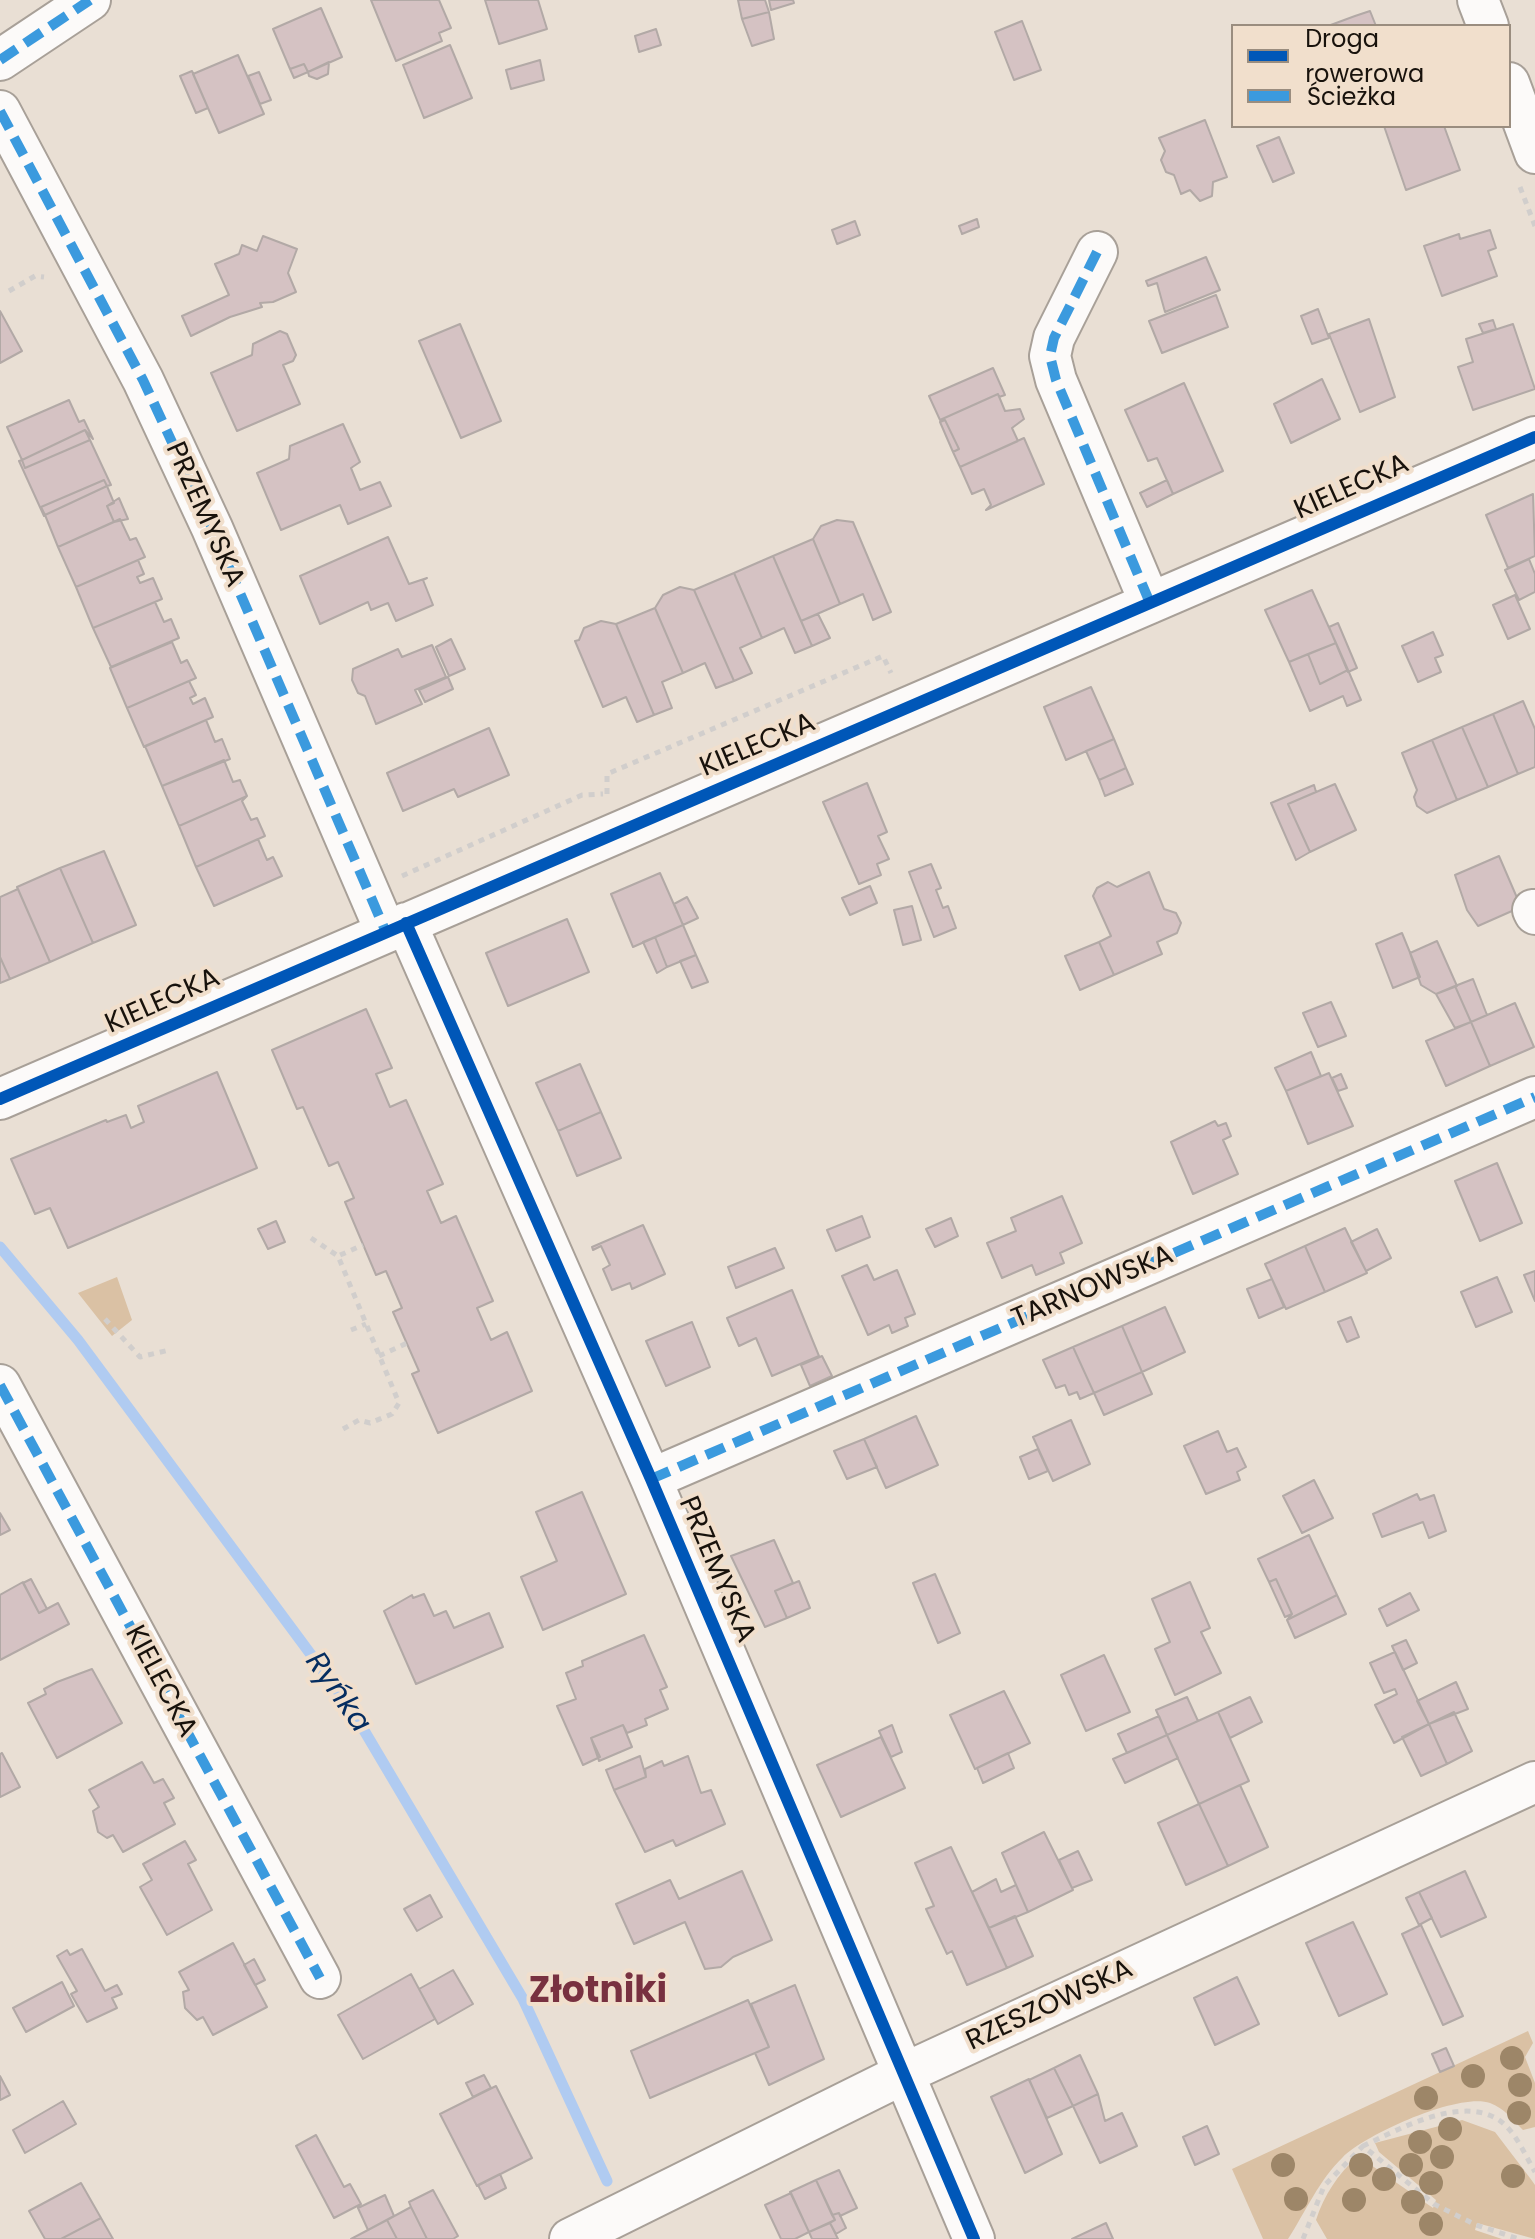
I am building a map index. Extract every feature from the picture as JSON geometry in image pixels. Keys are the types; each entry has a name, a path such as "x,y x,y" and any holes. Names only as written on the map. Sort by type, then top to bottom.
{"street":[{"path":"0,60 90,0"},
{"path":"1478,0 1487,24"},
{"path":"1511,88 1535,153"},
{"name":"PRZEMYSKA","path":"0,111 143,380 651,1479 974,2239"},
{"path":"1097,252 1054,338 1050,356 1056,380 1150,603"},
{"name":"KIELECKA","path":"0,1099 1535,437"},
{"name":"TARNOWSKA","path":"651,1479 1535,1097"},
{"name":"KIELECKA","path":"0,1385 320,1978"},
{"name":"RZESZOWSKA","path":"570,2239 903,2074 1535,1782"}],"path":[{"path":"9,291 35,276"},
{"path":"607,794 607,774 883,656 893,677"},
{"path":"311,1238 338,1256 399,1403 392,1414 370,1423 359,1420 343,1429"},
{"path":"338,1256 363,1245"},
{"path":"105,1319 140,1357 169,1350"},
{"path":"351,1330 366,1324"},
{"path":"379,1356 407,1343"},
{"path":"1303,2239 1324,2186 1363,2146 1392,2132 1469,2110 1501,2121 1515,2136 1535,2172"},
{"path":"1363,2146 1434,2204 1476,2225 1519,2239"}],"shaded area":[{"path":"117,1277 132,1320 112,1336 78,1293"},
{"path":"1528,2031 1533,2043 1525,2057 1535,2083 1535,2127 1523,2130 1500,2108 1476,2101 1414,2117 1371,2137 1343,2157 1320,2186 1288,2239 1263,2239 1232,2169"},
{"path":"1462,2120 1495,2132 1535,2185 1535,2239 1477,2223 1475,2230 1502,2239 1327,2239 1316,2220 1319,2211 1332,2185 1358,2156 1433,2208 1436,2200 1379,2152 1375,2143"}],"building":[{"path":"371,0 439,0 451,28 439,33 442,41 396,61"},
{"path":"485,0 538,0 547,29 499,44"},
{"path":"738,0 765,0 769,12 742,19"},
{"path":"769,0 793,0 794,3 771,10"},
{"path":"321,8 342,57 308,72 304,64 290,69 273,29"},
{"path":"1370,11 1375,24 1333,24"},
{"path":"769,12 774,39 752,46 742,19"},
{"path":"1022,21 1041,70 1014,80 995,32"},
{"path":"656,29 661,45 639,52 635,36"},
{"path":"450,45 472,98 424,118 403,65"},
{"path":"238,55 264,114 219,133 193,74"},
{"path":"540,60 544,80 511,89 506,70"},
{"path":"329,62 328,74 317,79 309,76 308,72"},
{"path":"304,64 308,72 294,78 290,69"},
{"path":"192,71 208,108 196,113 180,76"},
{"path":"259,72 271,100 260,104 248,76"},
{"path":"1205,120 1227,177 1213,182 1212,196 1200,201 1190,190 1181,194 1174,175 1166,172 1161,160 1165,151 1159,138"},
{"path":"1385,128 1445,128 1460,170 1406,190"},
{"path":"1279,137 1294,173 1273,182 1257,146"},
{"path":"977,219 979,227 962,234 959,226"},
{"path":"855,221 860,235 837,244 832,230"},
{"path":"1490,230 1496,248 1488,251 1497,276 1442,296 1424,246 1459,234 1460,239"},
{"path":"263,236 297,249 288,273 296,292 273,302 260,303 262,307 230,317 191,336 182,316 229,295 215,264 239,254 242,245 257,251"},
{"path":"1206,257 1220,290 1165,312 1157,283 1148,286 1146,281"},
{"path":"1216,295 1228,327 1162,353 1149,321"},
{"path":"1318,309 1329,338 1312,344 1301,316"},
{"path":"0,311 22,351 0,363"},
{"path":"1369,319 1395,397 1360,412 1329,334"},
{"path":"1493,320 1496,329 1483,333 1479,324"},
{"path":"460,324 501,421 461,438 419,341"},
{"path":"1513,324 1535,389 1473,410 1458,367 1473,362 1466,339"},
{"path":"280,331 287,334 296,355 293,361 283,365 300,404 237,431 211,373 252,355 253,344"},
{"path":"993,368 1005,395 999,397 998,394 940,420 929,396"},
{"path":"1322,379 1340,419 1291,443 1274,404"},
{"path":"1184,383 1223,471 1173,494 1157,458 1148,461 1125,410"},
{"path":"998,394 1005,411 1020,409 1024,419 1012,428 1018,441 960,467 953,452 959,449 945,420 940,420"},
{"path":"69,400 79,422 84,420 93,439 85,430 22,460 7,427"},
{"path":"945,420 959,449 953,452 940,422"},
{"path":"343,424 360,462 351,468 360,490 380,482 391,506 348,524 340,505 281,530 257,473 289,459 290,446"},
{"path":"85,430 90,440 25,468 22,460"},
{"path":"1024,438 1044,484 986,510 991,505 984,489 972,494 960,467"},
{"path":"90,440 111,485 107,486 104,480 41,507 44,516 19,461 22,460 25,468"},
{"path":"104,480 107,486 45,515 41,507"},
{"path":"1167,480 1173,494 1147,507 1140,493"},
{"path":"107,486 114,503 107,506 114,522 58,547 45,515"},
{"path":"1533,494 1535,556 1508,568 1486,515"},
{"path":"119,498 128,519 114,522 107,506"},
{"path":"120,519 130,540 136,538 145,557 76,587 58,547"},
{"path":"837,520 853,522 891,612 873,620 863,594 840,604 813,539 821,526"},
{"path":"388,537 409,584 427,578 423,580 433,605 396,621 388,603 371,610 368,602 320,624 300,576"},
{"path":"813,539 840,604 801,621 773,556"},
{"path":"773,556 812,646 795,653 784,628 762,638 734,573"},
{"path":"1529,559 1535,574 1535,592 1519,600 1505,570"},
{"path":"138,560 144,574 137,577 140,583 153,578 162,599 93,628 76,587"},
{"path":"734,573 762,638 740,648 752,673 734,681 694,590"},
{"path":"680,587 694,590 734,681 716,688 705,663 683,673 655,608 663,595"},
{"path":"1312,590 1336,643 1289,662 1265,610"},
{"path":"1515,595 1530,629 1508,639 1493,605"},
{"path":"155,602 164,622 171,619 179,638 111,667 93,628"},
{"path":"655,608 683,673 662,682 672,708 654,715 616,624"},
{"path":"818,614 830,638 812,646 801,621"},
{"path":"601,621 616,624 654,715 637,722 626,697 603,707 575,641 579,640 584,628"},
{"path":"1338,623 1357,668 1348,672 1329,627"},
{"path":"1433,632 1443,655 1435,658 1441,672 1418,682 1402,646"},
{"path":"451,639 465,669 449,676 436,647"},
{"path":"172,642 181,663 187,660 196,678 127,708 110,668"},
{"path":"1336,643 1348,670 1320,684 1308,654"},
{"path":"432,645 446,677 415,690 422,704 376,724 365,696 358,693 352,680 353,669 398,649 402,657"},
{"path":"1308,654 1320,684 1348,670 1361,700 1347,706 1343,696 1310,711 1289,662"},
{"path":"448,677 453,689 425,702 419,690"},
{"path":"189,681 196,695 190,698 193,704 205,698 213,717 144,747 127,708"},
{"path":"1091,687 1114,739 1066,760 1044,707"},
{"path":"1523,701 1535,729 1535,767 1518,774 1493,714"},
{"path":"1493,714 1518,774 1488,787 1462,727"},
{"path":"206,720 215,742 222,739 230,759 162,786 145,746"},
{"path":"1462,727 1488,787 1457,800 1432,740"},
{"path":"489,728 509,775 458,797 454,789 403,811 387,773"},
{"path":"1114,739 1126,768 1099,780 1086,751"},
{"path":"1432,740 1457,800 1427,813 1417,806 1414,797 1417,790 1402,753"},
{"path":"224,760 233,782 240,780 247,796 179,826 162,786"},
{"path":"1126,768 1133,784 1105,796 1099,780"},
{"path":"867,783 887,832 878,836 889,859 877,864 881,875 859,884 823,802"},
{"path":"1335,784 1356,830 1310,852 1288,804"},
{"path":"1314,785 1316,792 1288,804 1310,852 1296,860 1271,803"},
{"path":"247,796 242,801 251,820 257,818 265,836 196,867 179,826"},
{"path":"258,839 267,860 273,857 282,876 214,906 196,867"},
{"path":"104,851 136,925 93,943 60,868"},
{"path":"1499,856 1521,907 1478,926 1467,910 1455,875"},
{"path":"931,864 941,888 936,890 943,908 948,906 956,928 934,937 909,872"},
{"path":"60,868 93,943 50,962 17,887"},
{"path":"1149,872 1164,909 1176,913 1181,923 1177,933 1157,942 1162,954 1114,975 1099,942 1111,936 1093,896 1097,888 1108,882 1117,887"},
{"path":"660,873 683,925 633,947 611,894"},
{"path":"870,886 877,903 850,915 842,898"},
{"path":"18,889 50,962 10,979 0,957 0,897"},
{"path":"687,897 698,918 683,925 674,904"},
{"path":"912,906 921,940 903,945 894,910"},
{"path":"567,919 589,972 508,1006 486,953"},
{"path":"683,925 696,955 667,967 655,937"},
{"path":"1402,933 1420,977 1393,988 1376,944"},
{"path":"655,937 667,967 657,973 643,942"},
{"path":"1437,941 1457,986 1436,994 1421,985 1410,953"},
{"path":"1099,942 1114,975 1080,990 1065,956"},
{"path":"696,955 708,982 692,988 680,961"},
{"path":"0,957 10,979 0,983"},
{"path":"1473,979 1487,1015 1471,1022 1455,986"},
{"path":"1455,986 1471,1022 1455,1028 1436,994"},
{"path":"1331,1002 1346,1036 1318,1047 1303,1013"},
{"path":"1515,1003 1534,1047 1490,1066 1471,1022"},
{"path":"366,1009 392,1068 376,1074 390,1107 406,1100 443,1184 427,1191 441,1223 456,1216 493,1301 477,1308 491,1340 507,1332 532,1391 438,1433 412,1374 419,1371 393,1312 402,1308 386,1271 376,1275 345,1202 354,1198 338,1162 329,1166 303,1107 297,1109 272,1050"},
{"path":"1471,1022 1490,1066 1446,1086 1426,1041"},
{"path":"1311,1052 1321,1076 1286,1091 1275,1068"},
{"path":"580,1064 601,1112 558,1131 536,1083"},
{"path":"217,1072 257,1168 68,1248 50,1208 35,1214 11,1159 106,1120 126,1115 131,1128 144,1122 138,1106"},
{"path":"1329,1073 1353,1126 1308,1144 1286,1091"},
{"path":"1341,1074 1347,1088 1338,1091 1332,1078"},
{"path":"601,1112 621,1158 577,1176 558,1131"},
{"path":"1215,1121 1218,1126 1226,1123 1231,1136 1223,1140 1238,1174 1193,1194 1171,1142"},
{"path":"1497,1163 1522,1223 1480,1241 1455,1181"},
{"path":"1062,1196 1082,1243 1060,1253 1064,1263 1036,1275 1032,1265 1002,1278 987,1243 1016,1231 1011,1218"},
{"path":"862,1216 870,1237 836,1251 827,1230"},
{"path":"951,1218 958,1236 935,1247 926,1229"},
{"path":"276,1221 285,1242 268,1249 258,1229"},
{"path":"643,1225 665,1274 632,1289 630,1283 612,1290 603,1269 610,1265 601,1246 593,1250 592,1247"},
{"path":"1345,1228 1367,1273 1325,1292 1305,1246"},
{"path":"1377,1229 1391,1258 1366,1271 1351,1242"},
{"path":"1305,1246 1325,1292 1286,1309 1265,1264"},
{"path":"775,1248 784,1268 736,1288 728,1267"},
{"path":"867,1265 874,1280 897,1270 915,1314 905,1318 908,1326 892,1333 889,1325 868,1335 842,1276"},
{"path":"1535,1271 1535,1301 1524,1275"},
{"path":"1497,1277 1512,1312 1476,1327 1461,1292"},
{"path":"1272,1279 1284,1307 1259,1318 1247,1289"},
{"path":"792,1290 819,1356 772,1376 756,1338 739,1346 727,1318"},
{"path":"1165,1307 1185,1352 1142,1372 1122,1326"},
{"path":"1351,1317 1359,1337 1347,1342 1338,1322"},
{"path":"692,1322 710,1367 666,1386 646,1341"},
{"path":"1122,1326 1142,1372 1094,1393 1073,1347"},
{"path":"1073,1347 1094,1393 1080,1399 1077,1392 1069,1395 1065,1385 1056,1388 1043,1360"},
{"path":"822,1356 832,1376 810,1386 801,1365"},
{"path":"1142,1372 1152,1394 1104,1415 1094,1393"},
{"path":"916,1416 938,1465 886,1488 864,1439"},
{"path":"1071,1420 1090,1464 1053,1481 1033,1437"},
{"path":"1218,1431 1227,1452 1237,1448 1246,1467 1237,1472 1240,1480 1206,1494 1184,1446"},
{"path":"864,1439 877,1467 847,1479 834,1451"},
{"path":"1038,1449 1048,1471 1029,1479 1020,1457"},
{"path":"1314,1480 1333,1518 1302,1533 1283,1496"},
{"path":"582,1492 626,1594 543,1630 521,1577 557,1561 536,1512"},
{"path":"1417,1494 1420,1500 1434,1495 1446,1531 1429,1538 1423,1522 1382,1537 1373,1514"},
{"path":"0,1513 10,1530 0,1535"},
{"path":"1309,1535 1337,1595 1287,1620 1292,1614 1276,1579 1269,1582 1258,1559"},
{"path":"774,1540 793,1583 775,1591 787,1618 765,1627 731,1556"},
{"path":"935,1574 960,1633 938,1643 913,1583"},
{"path":"31,1579 47,1609 39,1613 23,1583"},
{"path":"1276,1579 1292,1614 1285,1617 1269,1582"},
{"path":"799,1581 810,1608 787,1618 775,1591"},
{"path":"23,1582 39,1613 58,1603 69,1624 0,1660 0,1595"},
{"path":"1190,1582 1210,1628 1201,1632 1221,1673 1175,1695 1155,1649 1170,1642 1152,1599"},
{"path":"1410,1593 1419,1610 1387,1626 1379,1609"},
{"path":"424,1594 434,1616 446,1611 454,1628 489,1613 503,1647 416,1684 384,1611 412,1595 413,1598"},
{"path":"1337,1595 1346,1614 1295,1638 1287,1620"},
{"path":"644,1635 667,1687 660,1690 668,1709 645,1719 647,1725 627,1733 623,1725 591,1738 600,1757 583,1765 557,1706 576,1699 566,1673 583,1666 582,1661"},
{"path":"1406,1640 1417,1663 1403,1670 1392,1646"},
{"path":"1395,1652 1429,1724 1394,1743 1375,1705 1397,1694 1395,1689 1384,1693 1370,1663"},
{"path":"1104,1655 1130,1712 1086,1731 1061,1675"},
{"path":"92,1669 122,1723 57,1758 28,1703 46,1694 44,1689 57,1682"},
{"path":"1456,1682 1468,1709 1429,1724 1417,1701"},
{"path":"1004,1691 1030,1743 975,1769 950,1715"},
{"path":"1187,1697 1198,1721 1167,1735 1156,1710"},
{"path":"1250,1697 1262,1722 1230,1738 1218,1712"},
{"path":"1218,1712 1249,1781 1199,1804 1167,1735"},
{"path":"1454,1712 1472,1751 1447,1764 1429,1724"},
{"path":"1159,1716 1167,1735 1127,1753 1118,1734"},
{"path":"1429,1724 1447,1764 1421,1776 1402,1737"},
{"path":"623,1725 632,1747 599,1761 591,1738"},
{"path":"892,1725 902,1752 891,1757 879,1731"},
{"path":"1167,1735 1178,1758 1125,1783 1113,1759"},
{"path":"881,1737 905,1788 841,1817 817,1765"},
{"path":"1008,1753 1014,1768 983,1783 977,1768"},
{"path":"0,1754 20,1787 0,1797"},
{"path":"640,1756 646,1777 614,1790 606,1770"},
{"path":"688,1756 701,1793 711,1790 725,1824 676,1846 673,1840 645,1852 614,1790 646,1777 645,1769 662,1761 664,1766"},
{"path":"142,1762 154,1783 163,1779 174,1798 164,1803 175,1824 123,1852 113,1835 107,1838 98,1832 93,1811 99,1807 89,1790"},
{"path":"1240,1785 1268,1847 1228,1866 1199,1804"},
{"path":"1199,1804 1228,1866 1186,1885 1158,1823"},
{"path":"1044,1832 1073,1890 1028,1912 1002,1853"},
{"path":"185,1841 196,1860 188,1864 212,1910 167,1935 140,1887 152,1880 143,1864"},
{"path":"951,1847 1007,1968 967,1985 952,1951 947,1954 926,1909 934,1906 915,1863"},
{"path":"1078,1851 1092,1880 1072,1888 1059,1860"},
{"path":"742,1871 772,1940 733,1957 721,1967 705,1969 685,1922 634,1944 616,1904 670,1880 679,1899"},
{"path":"1465,1871 1486,1917 1441,1937 1419,1892"},
{"path":"996,1879 1001,1892 1016,1885 1028,1912 989,1928 972,1892"},
{"path":"1419,1892 1432,1918 1419,1925 1406,1898"},
{"path":"430,1895 442,1917 417,1931 404,1909"},
{"path":"1015,1916 1033,1956 1007,1968 989,1928"},
{"path":"1353,1922 1387,1994 1339,2016 1306,1943"},
{"path":"1421,1925 1463,2016 1443,2025 1402,1934"},
{"path":"233,1943 267,2007 213,2035 203,2017 197,2020 185,2008 183,1992 189,1990 179,1972"},
{"path":"82,1949 105,1991 117,1985 122,1994 112,1998 117,2008 87,2022 71,1994 77,1991 57,1956 67,1950 70,1955"},
{"path":"254,1959 265,1980 255,1985 244,1965"},
{"path":"453,1970 473,2004 438,2024 419,1989"},
{"path":"411,1974 435,2019 363,2059 338,2015"},
{"path":"1237,1977 1259,2024 1215,2045 1194,1998"},
{"path":"62,1982 74,2006 26,2032 13,2008"},
{"path":"795,1985 824,2059 769,2085 755,2053 769,2047 751,2004"},
{"path":"748,2000 769,2047 650,2098 631,2051"},
{"path":"1446,2048 1454,2066 1440,2072 1432,2054"},
{"path":"1080,2055 1098,2094 1073,2106 1054,2068"},
{"path":"1054,2068 1073,2106 1047,2118 1029,2080"},
{"path":"484,2075 491,2088 473,2097 466,2083"},
{"path":"0,2076 10,2095 0,2100"},
{"path":"1029,2079 1062,2154 1025,2173 991,2097"},
{"path":"496,2086 532,2158 477,2186 440,2114"},
{"path":"1098,2094 1105,2121 1122,2113 1137,2146 1100,2163 1073,2106"},
{"path":"63,2101 76,2124 25,2153 13,2130"},
{"path":"1207,2126 1219,2154 1195,2165 1183,2137"},
{"path":"316,2135 344,2187 350,2184 361,2204 334,2218 296,2146"},
{"path":"839,2170 857,2208 840,2216 839,2213 832,2215 816,2180"},
{"path":"500,2174 506,2188 485,2199 478,2185"},
{"path":"816,2180 835,2220 809,2232 790,2192"},
{"path":"81,2183 101,2218 61,2239 45,2239 29,2211"},
{"path":"433,2190 458,2236 453,2239 427,2239 411,2207 409,2202"},
{"path":"791,2193 809,2232 795,2239 781,2239 765,2205"},
{"path":"385,2195 394,2216 368,2230 358,2208"},
{"path":"411,2207 427,2239 397,2239 387,2220"},
{"path":"839,2213 846,2228 836,2234 830,2223 835,2220 832,2215"},
{"path":"101,2218 113,2239 61,2239"},
{"path":"387,2220 397,2239 351,2239 368,2230"},
{"path":"830,2223 838,2239 812,2239 809,2232"},
{"path":"1106,2223 1113,2239 1072,2239"}],"waterway":[{"name":"Ryńka","path":"0,1247 78,1340 352,1710 523,1999 607,2181"}],"marked path":[{"path":"0,60 90,0"},
{"path":"0,111 143,380 212,528 385,930"},
{"path":"1097,252 1054,338 1050,356 1056,380 1150,603"},
{"path":"651,1479 1535,1097"},
{"path":"0,1385 320,1978"}],"cycle path":[{"path":"0,1099 1535,437"},
{"path":"406,923 651,1479 974,2239"}],"district":[{"name":"Złotniki","path":"598,1993"}]}
